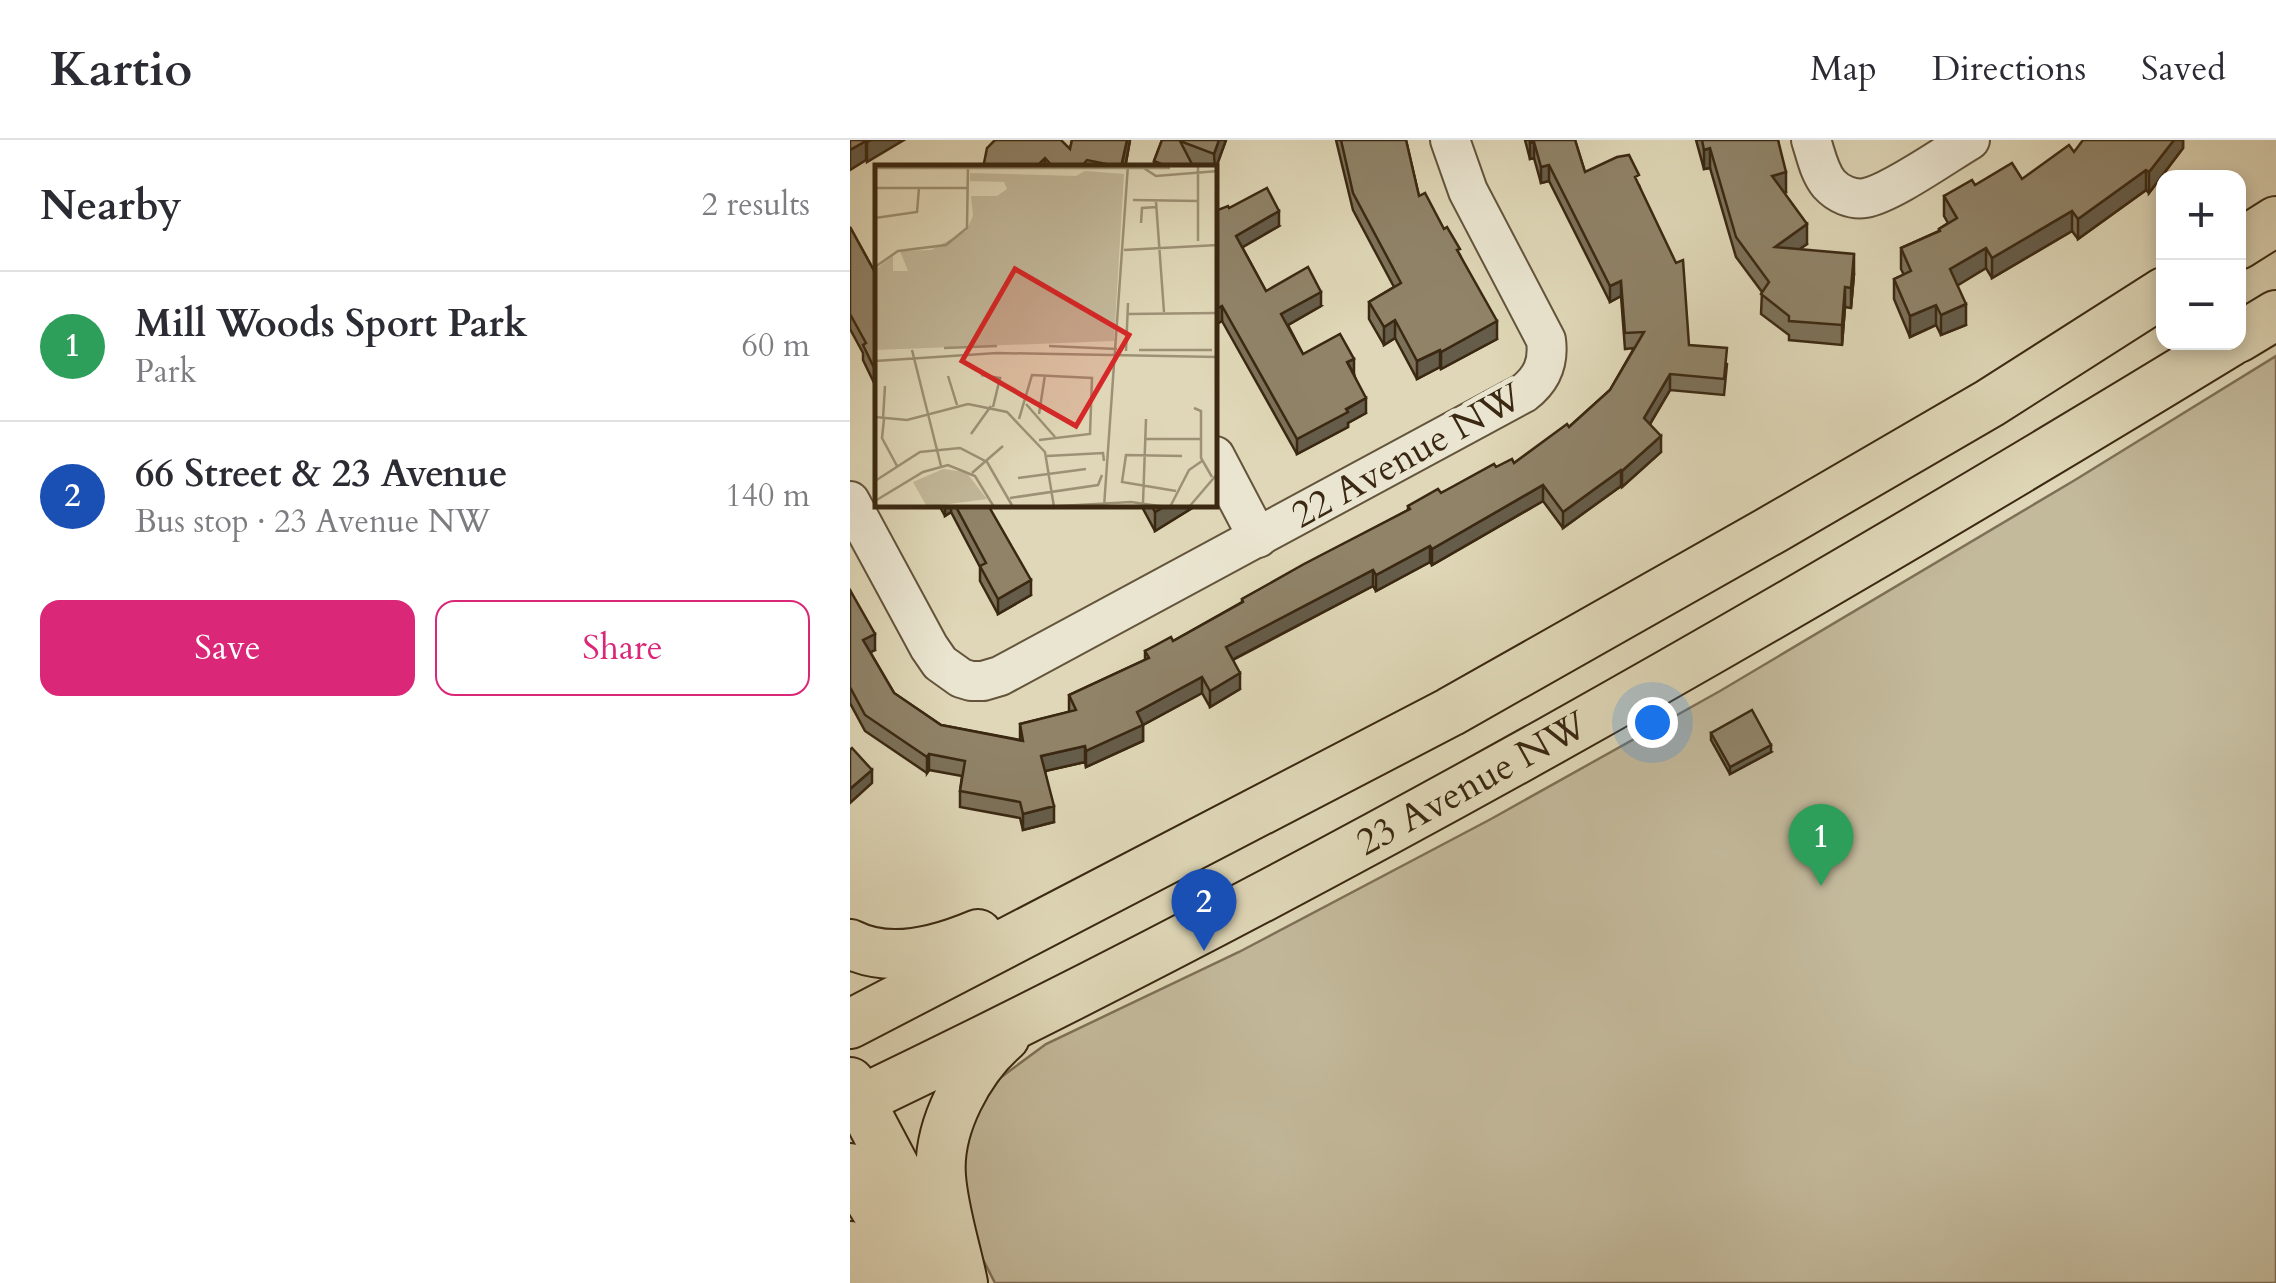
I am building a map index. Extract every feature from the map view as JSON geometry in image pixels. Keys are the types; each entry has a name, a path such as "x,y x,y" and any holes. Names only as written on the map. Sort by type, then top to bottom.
{"main road":[{"path":"2246,239 2276,222"},
{"name":"23 Avenue NW","path":"850,1024 1450,712 1990,403 2156,297"},
{"path":"2246,333 2276,315"},
{"name":"23 Avenue NW","path":"852,1088 1028,1018 1348,853 1872,558 2217,350"},
{"path":"960,1283 852,1088 1201,867 1260,811"},
{"path":"850,944 880,953 928,950 957,943 1003,923 1091,899"},
{"path":"960,1283 940,1175 941,1152 961,1093 984,1058 1028,1018"},
{"path":"850,1168 921,1283"},
{"path":"850,1246 870,1283"}],"street":[{"name":"22 Avenue NW","path":"850,501 940,663 960,678 983,681 1000,676 1524,394 1536,384 1548,352 1540,326 1468,191 1450,140"},
{"path":"1812,140 1820,171 1831,186 1847,197 1858,198 1880,193 1970,140"},
{"name":"22 Avenue NW","path":"1218,462 1258,538"}],"shaded area":[{"path":"2276,356 2276,1283 995,1283 973,1240 960,1152 979,1109 1000,1078 1046,1044 1239,952 1491,819 1720,691"}],"building":[{"path":"850,140 871,140 850,150"},
{"path":"995,140 1061,140 1070,149 1072,140 1127,140 1121,165 1087,160 1083,165 1051,165 1045,158 1038,165 984,165 987,148"},
{"path":"1162,140 1219,140 1214,154 1180,141 1192,165 1154,161"},
{"path":"1341,140 1406,140 1419,196 1425,193 1444,229 1447,227 1497,321 1417,361 1395,320 1384,327 1369,302 1401,283 1353,193"},
{"path":"1530,140 1575,140 1585,172 1629,155 1639,175 1635,177 1676,263 1683,260 1689,345 1727,348 1724,379 1670,374 1644,418 1661,436 1622,471 1563,512 1543,485 1432,549 1430,546 1376,575 1373,570 1226,647 1240,673 1210,691 1202,677 1137,712 1143,725 1086,751 1085,746 1041,756 1054,806 1023,814 1020,802 960,791 965,761 929,754 927,757 865,715 850,687 850,590 875,634 863,640 894,693 941,725 1023,741 1020,724 1076,710 1069,695 1149,658 1145,651 1171,637 1173,641 1304,564 1410,509 1408,506 1438,489 1441,493 1494,464 1496,467 1512,459 1514,463 1567,424 1569,427 1610,390 1644,332 1625,333 1621,281 1610,286 1549,165 1541,167"},
{"path":"1702,140 1778,140 1786,172 1772,176 1807,224 1775,247 1854,254 1851,288 1845,287 1842,325 1789,321 1789,316 1761,294 1769,282 1736,237 1710,148 1704,150"},
{"path":"2083,140 2174,140 2149,172 2146,170 2078,219 2072,211 1992,258 1986,248 1950,269 1966,304 1941,315 1936,305 1910,316 1894,279 1911,271 1901,248 1940,231 1957,218 1944,196 1972,180 1975,185 2012,163 2022,179 2069,145 2074,152"},
{"path":"1267,188 1279,211 1236,236 1266,291 1308,267 1321,292 1281,314 1303,354 1340,334 1354,359 1347,362 1366,398 1297,439 1222,306 1218,308 1218,210"},
{"path":"850,227 875,273 875,370 850,314"},
{"path":"957,508 990,508 1031,580 998,599 980,566 986,563"},
{"path":"1752,710 1771,745 1730,767 1711,733"},
{"path":"850,750 872,770 850,789"}],"place":[{"name":"Mill Woods Sport Park","path":"1821,886"},
{"name":"66 Street & 23 Avenue","path":"1204,951"}]}
